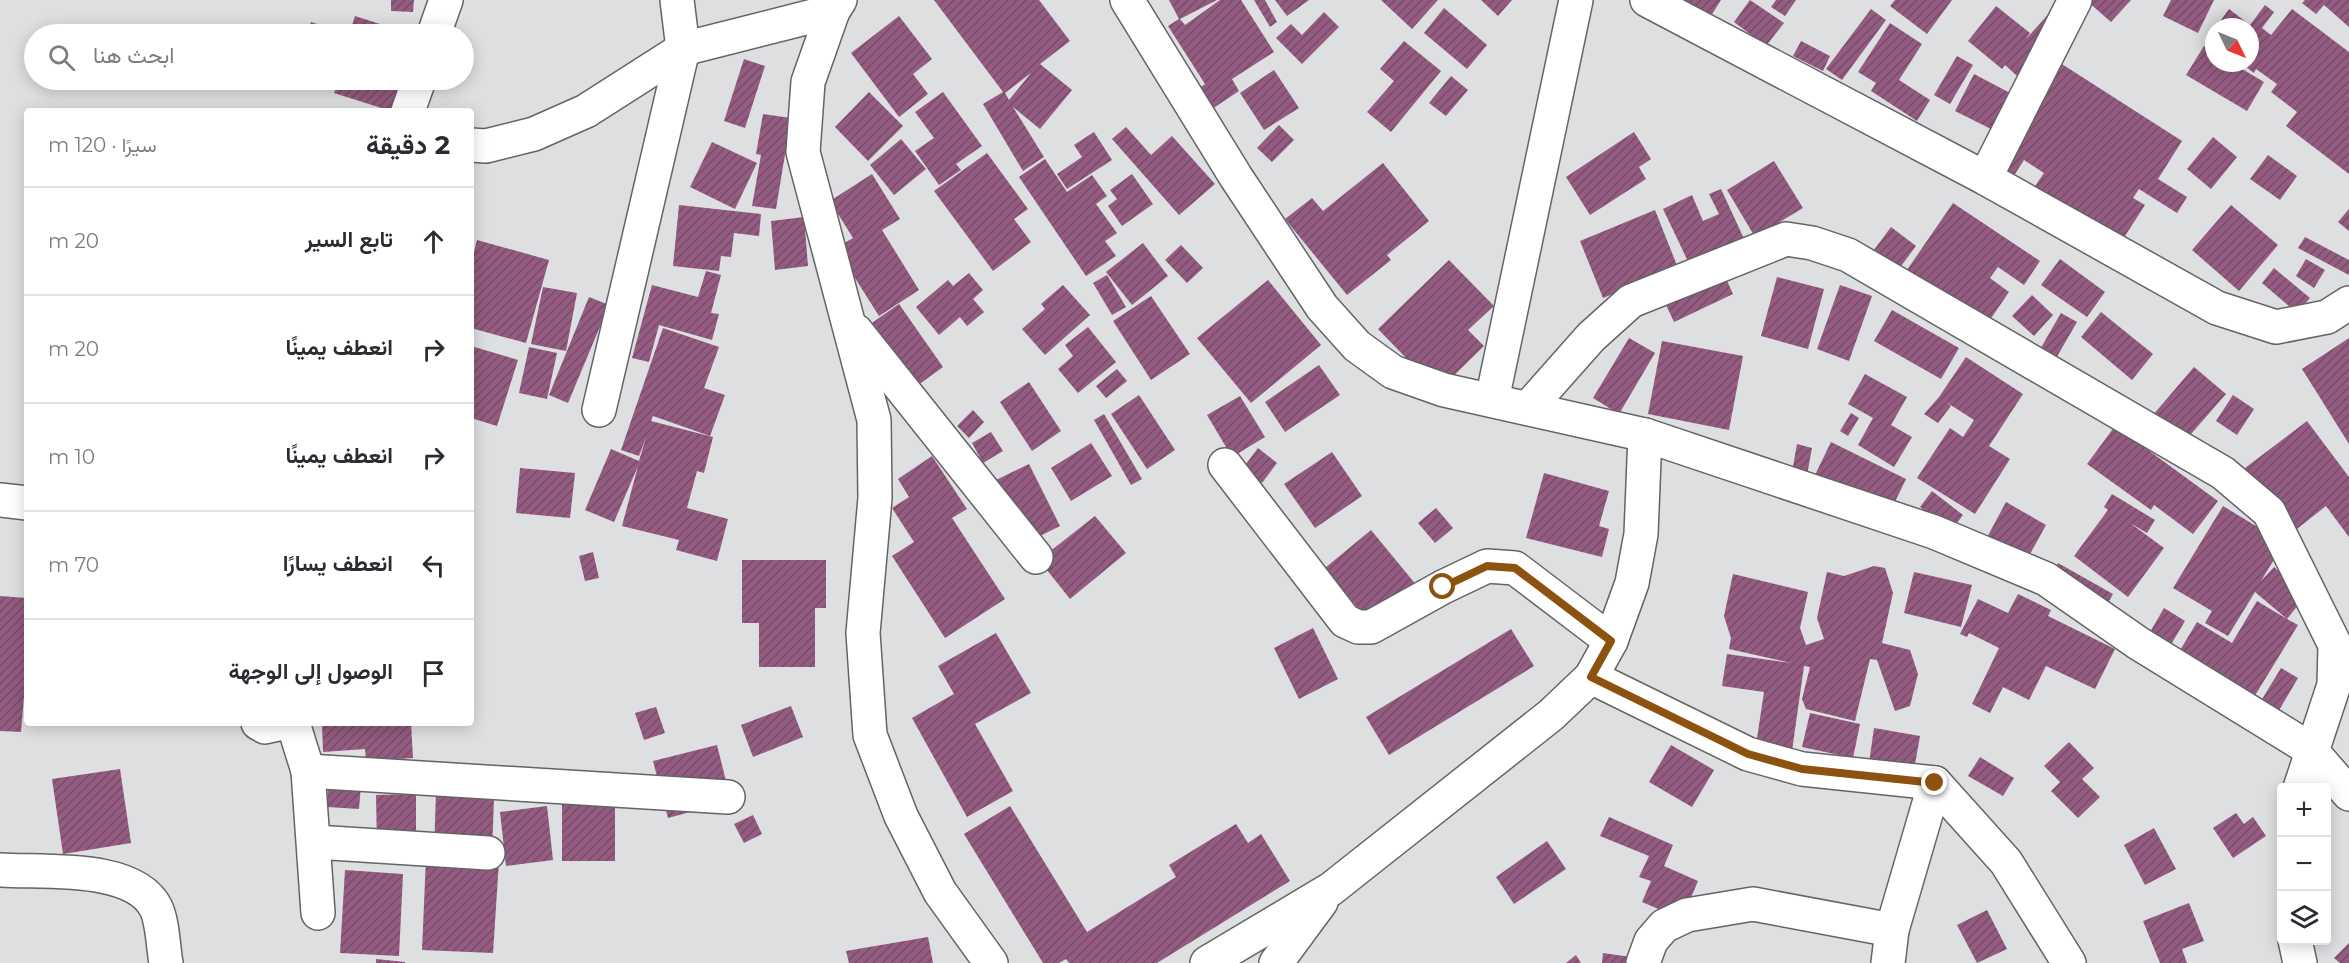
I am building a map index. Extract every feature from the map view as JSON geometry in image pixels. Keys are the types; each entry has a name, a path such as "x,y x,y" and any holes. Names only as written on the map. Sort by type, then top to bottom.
{"street":[{"path":"438,24 446,0"},
{"path":"599,410 683,49 677,0"},
{"path":"1126,0 1236,177 1322,307 1357,346 1393,372 1444,390 1645,435 1934,532 2046,579 2138,643 2310,749 2349,794"},
{"path":"1492,400 1576,0"},
{"path":"1647,0 1985,178 2217,308 2276,327 2327,317 2349,303"},
{"path":"1985,178 2075,0"},
{"path":"474,145 486,146 544,130 586,111 683,49 837,6"},
{"path":"837,6 808,82 803,152 819,222 849,323 873,420 875,498 863,633 870,735 901,816 940,892 991,963"},
{"path":"409,108 415,90"},
{"path":"1528,408 1591,337 1631,301 1786,239 1812,243 1848,255 2223,473 2269,512 2335,645 2334,685 2310,749 2301,783"},
{"path":"849,323 1036,557"},
{"path":"1207,963 1330,889 1551,715 1591,677 1611,641 1632,583 1641,534 1645,435"},
{"path":"1225,465 1345,621 1358,627 1371,627 1443,587 1487,566 1515,568 1611,641"},
{"path":"0,500 24,502"},
{"path":"1591,677 1748,754 1802,769 1935,783 2006,862 2069,963"},
{"path":"294,726 308,771 315,842 318,913"},
{"path":"308,771 728,797"},
{"path":"1888,963 1892,930 1935,783"},
{"path":"315,842 488,854"},
{"path":"0,870 111,876 137,886 156,908 166,963"},
{"path":"1276,963 1330,889"},
{"path":"1643,963 1652,941 1664,926 1686,915 1753,904 1892,930"},
{"path":"2296,945 2300,963"}],"building":[{"path":"391,0 414,0 413,12 391,11"},
{"path":"934,0 1039,0 1070,41 1040,64 1072,90 1040,129 1013,107 1044,157 1023,171 983,104 1003,92","holes":["1031,73 1009,100 1005,93"]},
{"path":"1169,0 1217,0 1180,19 1185,25 1220,0 1241,0 1274,52 1232,79 1239,91 1203,115 1190,95 1205,84 1168,26 1179,19"},
{"path":"1254,0 1265,0 1277,22 1270,27"},
{"path":"1275,0 1309,0 1287,16"},
{"path":"1381,0 1438,0 1412,29"},
{"path":"1481,0 1512,0 1498,16"},
{"path":"1685,0 1721,0 1709,19 1682,4"},
{"path":"1750,0 1784,23 1766,46 1734,22"},
{"path":"1776,0 1796,0 1785,16 1771,7"},
{"path":"1895,0 1952,0 1927,34 1890,6"},
{"path":"2086,0 2131,0 2111,22"},
{"path":"2171,0 2214,0 2198,33 2163,16"},
{"path":"2305,0 2349,0 2349,27 2324,5 2316,14 2302,3"},
{"path":"2265,5 2274,12 2262,28 2271,35 2292,9 2349,52 2349,174 2286,126 2297,112 2271,92 2277,84 2259,71 2259,18 2255,18"},
{"path":"1996,6 2030,33 2026,39 2052,10 2026,84 2005,65 2002,69 1968,41"},
{"path":"1444,8 1487,45 1467,69 1424,33"},
{"path":"1871,9 1886,20 1842,80 1826,69"},
{"path":"2229,9 2241,18 2222,18"},
{"path":"1324,12 1339,27 1302,64 1276,38 1291,24 1302,35"},
{"path":"355,16 380,24 352,24"},
{"path":"899,16 932,59 913,74 928,94 899,117 851,53"},
{"path":"1890,23 1922,44 1899,80 1930,100 1917,121 1871,91 1876,83 1858,72"},
{"path":"1404,41 1441,71 1391,132 1367,112 1394,81 1380,69"},
{"path":"1801,41 1830,56 1823,71 1793,56"},
{"path":"2204,46 2205,72 2247,72 2264,82 2247,111 2186,75"},
{"path":"1957,56 1973,65 1950,104 1934,95"},
{"path":"744,59 765,66 745,128 724,121"},
{"path":"2054,59 2182,141 2158,179 2187,197 2177,213 2139,189 2133,198 2145,205 2116,250 2029,195 2044,173 2024,160 2008,185 1994,177"},
{"path":"1274,70 1299,108 1264,130 1240,93"},
{"path":"1974,74 2012,94 1993,130 1955,111"},
{"path":"1451,76 1468,90 1446,116 1429,103"},
{"path":"335,90 407,90 401,108 382,108 334,93"},
{"path":"869,92 903,126 868,161 835,127"},
{"path":"943,92 982,146 956,164 961,170 939,185 915,151 934,138 915,112"},
{"path":"763,114 791,118 776,209 752,206 761,155 756,154"},
{"path":"1279,125 1294,140 1272,162 1257,148"},
{"path":"1126,127 1151,155 1172,136 1215,184 1179,215 1112,139"},
{"path":"1094,132 1112,160 1067,189 1057,174 1082,157 1074,145"},
{"path":"1634,132 1651,159 1639,167 1646,179 1590,215 1566,177"},
{"path":"2213,137 2237,157 2211,189 2187,169"},
{"path":"901,139 926,169 894,195 870,165"},
{"path":"712,142 757,163 735,209 690,187"},
{"path":"987,153 1028,209 1014,219 1031,242 993,271 934,191"},
{"path":"2268,155 2297,176 2280,200 2250,179"},
{"path":"1045,159 1067,192 1092,175 1107,196 1096,204 1117,233 1105,241 1116,256 1086,276 1019,177"},
{"path":"1774,161 1803,208 1755,237 1727,190"},
{"path":"1383,163 1429,221 1387,255 1391,260 1347,295 1285,219 1312,198 1323,211"},
{"path":"872,174 900,219 882,230 919,290 879,316 836,248 853,238 830,201"},
{"path":"1132,174 1153,204 1122,226 1108,206 1117,199 1110,190"},
{"path":"1721,189 1753,258 1723,272 1733,294 1674,322 1660,292 1695,276 1663,209 1692,195 1703,221 1719,214 1709,194"},
{"path":"1953,203 2040,261 2024,285 1998,267 1990,278 2009,292 1981,333 1898,283"},
{"path":"679,205 761,214 759,236 734,233 731,257 721,256 719,271 673,266"},
{"path":"2231,205 2278,245 2239,291 2192,250"},
{"path":"2349,209 2349,231 2338,222"},
{"path":"1655,210 1678,268 1603,298 1580,241"},
{"path":"804,217 808,266 775,270 771,221"},
{"path":"1891,227 1916,246 1890,281 1865,262"},
{"path":"2305,237 2349,260 2349,275 2298,248"},
{"path":"477,240 549,260 526,343 474,329 474,252"},
{"path":"1143,243 1168,276 1132,305 1106,272"},
{"path":"1181,245 1203,268 1187,283 1165,260"},
{"path":"2060,259 2105,292 2087,317 2041,285"},
{"path":"2306,259 2325,270 2314,288 2296,276"},
{"path":"1449,260 1494,306 1468,330 1484,346 1438,391 1378,329"},
{"path":"2274,268 2310,298 2297,313 2262,283"},
{"path":"706,271 721,275 711,313 719,314 712,340 659,325 649,362 632,358 652,285 698,297"},
{"path":"969,273 983,290 973,299 984,312 967,326 960,317 939,335 916,307 948,280 953,286"},
{"path":"1107,275 1126,307 1112,315 1093,283"},
{"path":"1777,277 1824,289 1808,349 1761,336"},
{"path":"1268,280 1321,345 1251,403 1197,338"},
{"path":"1063,285 1090,315 1045,355 1022,329 1045,309 1041,304"},
{"path":"1840,285 1872,296 1849,361 1817,349"},
{"path":"543,287 577,293 566,351 531,344"},
{"path":"2032,295 2053,315 2034,336 2012,316"},
{"path":"1151,296 1190,354 1151,380 1113,321"},
{"path":"589,297 609,305 568,403 549,395"},
{"path":"899,304 943,367 914,388 869,325"},
{"path":"1892,310 1959,348 1941,379 1874,341"},
{"path":"2101,312 2153,354 2132,380 2081,337"},
{"path":"2061,313 2077,322 2051,367 2035,358"},
{"path":"1088,327 1116,362 1078,393 1058,369 1073,356 1065,345"},
{"path":"663,328 719,347 704,388 725,395 710,436 653,416 651,421 713,437 704,473 697,471 687,508 728,519 717,561 676,550 679,540 622,526 638,466 614,522 585,510 611,449 639,461 646,437 639,456 621,450"},
{"path":"1629,338 1655,353 1619,414 1593,398"},
{"path":"2349,338 2349,444 2302,369"},
{"path":"1662,341 1743,356 1729,430 1648,414"},
{"path":"474,347 518,360 497,426 474,419"},
{"path":"529,347 557,353 547,399 519,393"},
{"path":"1966,357 2023,394 1989,446 2010,459 1975,514 1917,478 1950,428 1963,437 1974,420 1946,402 1951,406 1938,423 1924,414 1939,397"},
{"path":"1319,365 1340,395 1285,432 1265,402"},
{"path":"2194,367 2226,394 2184,442 2153,415"},
{"path":"1117,369 1127,381 1106,398 1096,386"},
{"path":"1865,374 1907,397 1891,425 1912,437 1894,467 1858,445 1873,418 1848,404"},
{"path":"1029,382 1061,431 1032,451 1000,402"},
{"path":"1139,395 1175,450 1147,469 1111,414"},
{"path":"2233,395 2254,409 2237,435 2216,421"},
{"path":"1240,396 1265,437 1232,457 1207,415"},
{"path":"973,410 984,422 969,438 957,426"},
{"path":"1851,413 1859,418 1848,436 1840,431"},
{"path":"1104,414 1142,479 1131,485 1094,420"},
{"path":"2307,421 2349,477 2349,537 2326,506 2293,532 2245,468"},
{"path":"2115,426 2218,501 2193,534 2154,505 2151,510 2087,464"},
{"path":"991,432 1003,451 983,463 972,443"},
{"path":"1831,442 1906,479 1891,510 1814,477"},
{"path":"1091,443 1112,476 1071,501 1051,468"},
{"path":"1797,444 1812,448 1807,475 1792,472"},
{"path":"1258,448 1277,463 1262,483 1243,468"},
{"path":"1332,452 1362,496 1315,528 1284,484"},
{"path":"932,456 967,509 952,518 1005,599 945,638 892,556 914,542 892,508 909,497 898,479"},
{"path":"1029,464 1060,526 1024,544 992,482"},
{"path":"520,468 575,473 570,518 516,513"},
{"path":"1544,473 1609,491 1599,526 1609,529 1602,557 1526,538"},
{"path":"1932,491 1963,515 1951,531 1920,507"},
{"path":"2112,494 2155,520 2147,533 2130,523 2164,548 2128,597 2074,556 2108,510 2104,507"},
{"path":"2006,502 2046,525 2024,565 1984,543"},
{"path":"2223,506 2284,543 2261,581 2274,567 2307,594 2287,619 2255,592 2228,636 2205,623 2212,611 2173,588"},
{"path":"1436,508 1453,528 1435,543 1418,523"},
{"path":"1095,516 1126,553 1070,599 1039,560"},
{"path":"1371,530 1427,598 1381,636 1325,568"},
{"path":"593,552 599,578 585,581 579,556"},
{"path":"742,560 826,560 826,608 815,608 815,667 759,667 759,623 742,623"},
{"path":"2058,563 2113,594 2102,614 2047,583"},
{"path":"1874,566 1885,568 1893,593 1882,643 1910,650 1918,674 1910,706 1895,711 1877,660 1870,659 1855,721 1806,709 1802,699 1810,667 1804,666 1792,751 1756,745 1764,692 1722,686 1727,654 1791,663 1729,649 1731,638 1724,616 1733,574 1808,592 1800,628 1806,645 1824,639 1817,618 1827,572 1844,576"},
{"path":"1914,572 1972,585 1961,627 1904,613"},
{"path":"2018,594 2051,610 2048,616 2115,649 2095,689 2046,666 2029,700 2003,687 1990,713 1972,704 1999,648 1969,633 1967,637 1960,634 1978,599 2008,613"},
{"path":"0,596 24,598 24,696 21,732 0,731"},
{"path":"2257,601 2298,625 2248,707 2173,662 2197,622 2232,643"},
{"path":"2164,608 2185,621 2160,663 2139,651"},
{"path":"1313,628 1338,679 1299,699 1274,648"},
{"path":"1511,629 1534,666 1389,755 1366,717"},
{"path":"996,633 1031,693 975,724 1013,791 967,817 912,718 954,694 938,666"},
{"path":"2281,668 2298,678 2271,724 2253,714"},
{"path":"791,706 803,737 753,757 741,725"},
{"path":"656,707 665,733 644,740 635,713"},
{"path":"1810,713 1860,724 1853,758 1802,747"},
{"path":"322,726 411,726 413,758 366,761 365,749 323,752"},
{"path":"1874,728 1920,736 1914,770 1869,763"},
{"path":"2069,742 2094,768 2082,779 2100,797 2078,818 2051,791 2060,782 2044,766"},
{"path":"717,745 731,801 668,818 653,761"},
{"path":"1671,745 1714,770 1692,807 1649,782"},
{"path":"1980,757 2014,778 2003,796 1968,776"},
{"path":"120,769 131,843 63,854 52,779"},
{"path":"328,783 361,785 359,809 327,807"},
{"path":"436,791 494,797 492,854 434,853"},
{"path":"416,794 416,846 377,846 376,795"},
{"path":"562,799 615,799 615,861 562,861"},
{"path":"547,806 553,860 506,866 500,812"},
{"path":"1010,806 1087,932 1176,877 1169,865 1236,824 1248,843 1261,834 1290,881 1157,963 1069,963 1066,959 1059,963 1043,963 964,834"},
{"path":"2236,813 2244,824 2253,817 2266,836 2233,858 2213,828"},
{"path":"753,815 762,834 744,843 734,824"},
{"path":"1609,817 1673,845 1664,866 1698,881 1682,919 1642,902 1651,881 1639,877 1649,856 1600,836"},
{"path":"2154,828 2176,869 2145,885 2124,845"},
{"path":"1547,841 1566,869 1514,904 1496,877"},
{"path":"426,858 499,861 493,953 422,950"},
{"path":"345,870 403,874 399,956 340,953"},
{"path":"2189,903 2204,941 2182,949 2187,963 2160,963 2143,921"},
{"path":"1987,910 2007,949 1977,963 1957,925"},
{"path":"928,937 933,963 849,963 846,951"},
{"path":"2349,943 2349,963 2340,963 2334,958"},
{"path":"1603,953 1631,957 1630,963 1602,963"},
{"path":"1576,955 1581,963 1566,963"},
{"path":"376,959 405,962 405,963 376,963"}],"route":[{"path":"1443,587 1487,566 1515,568 1611,641 1591,677 1748,754 1802,769 1935,783"}]}
